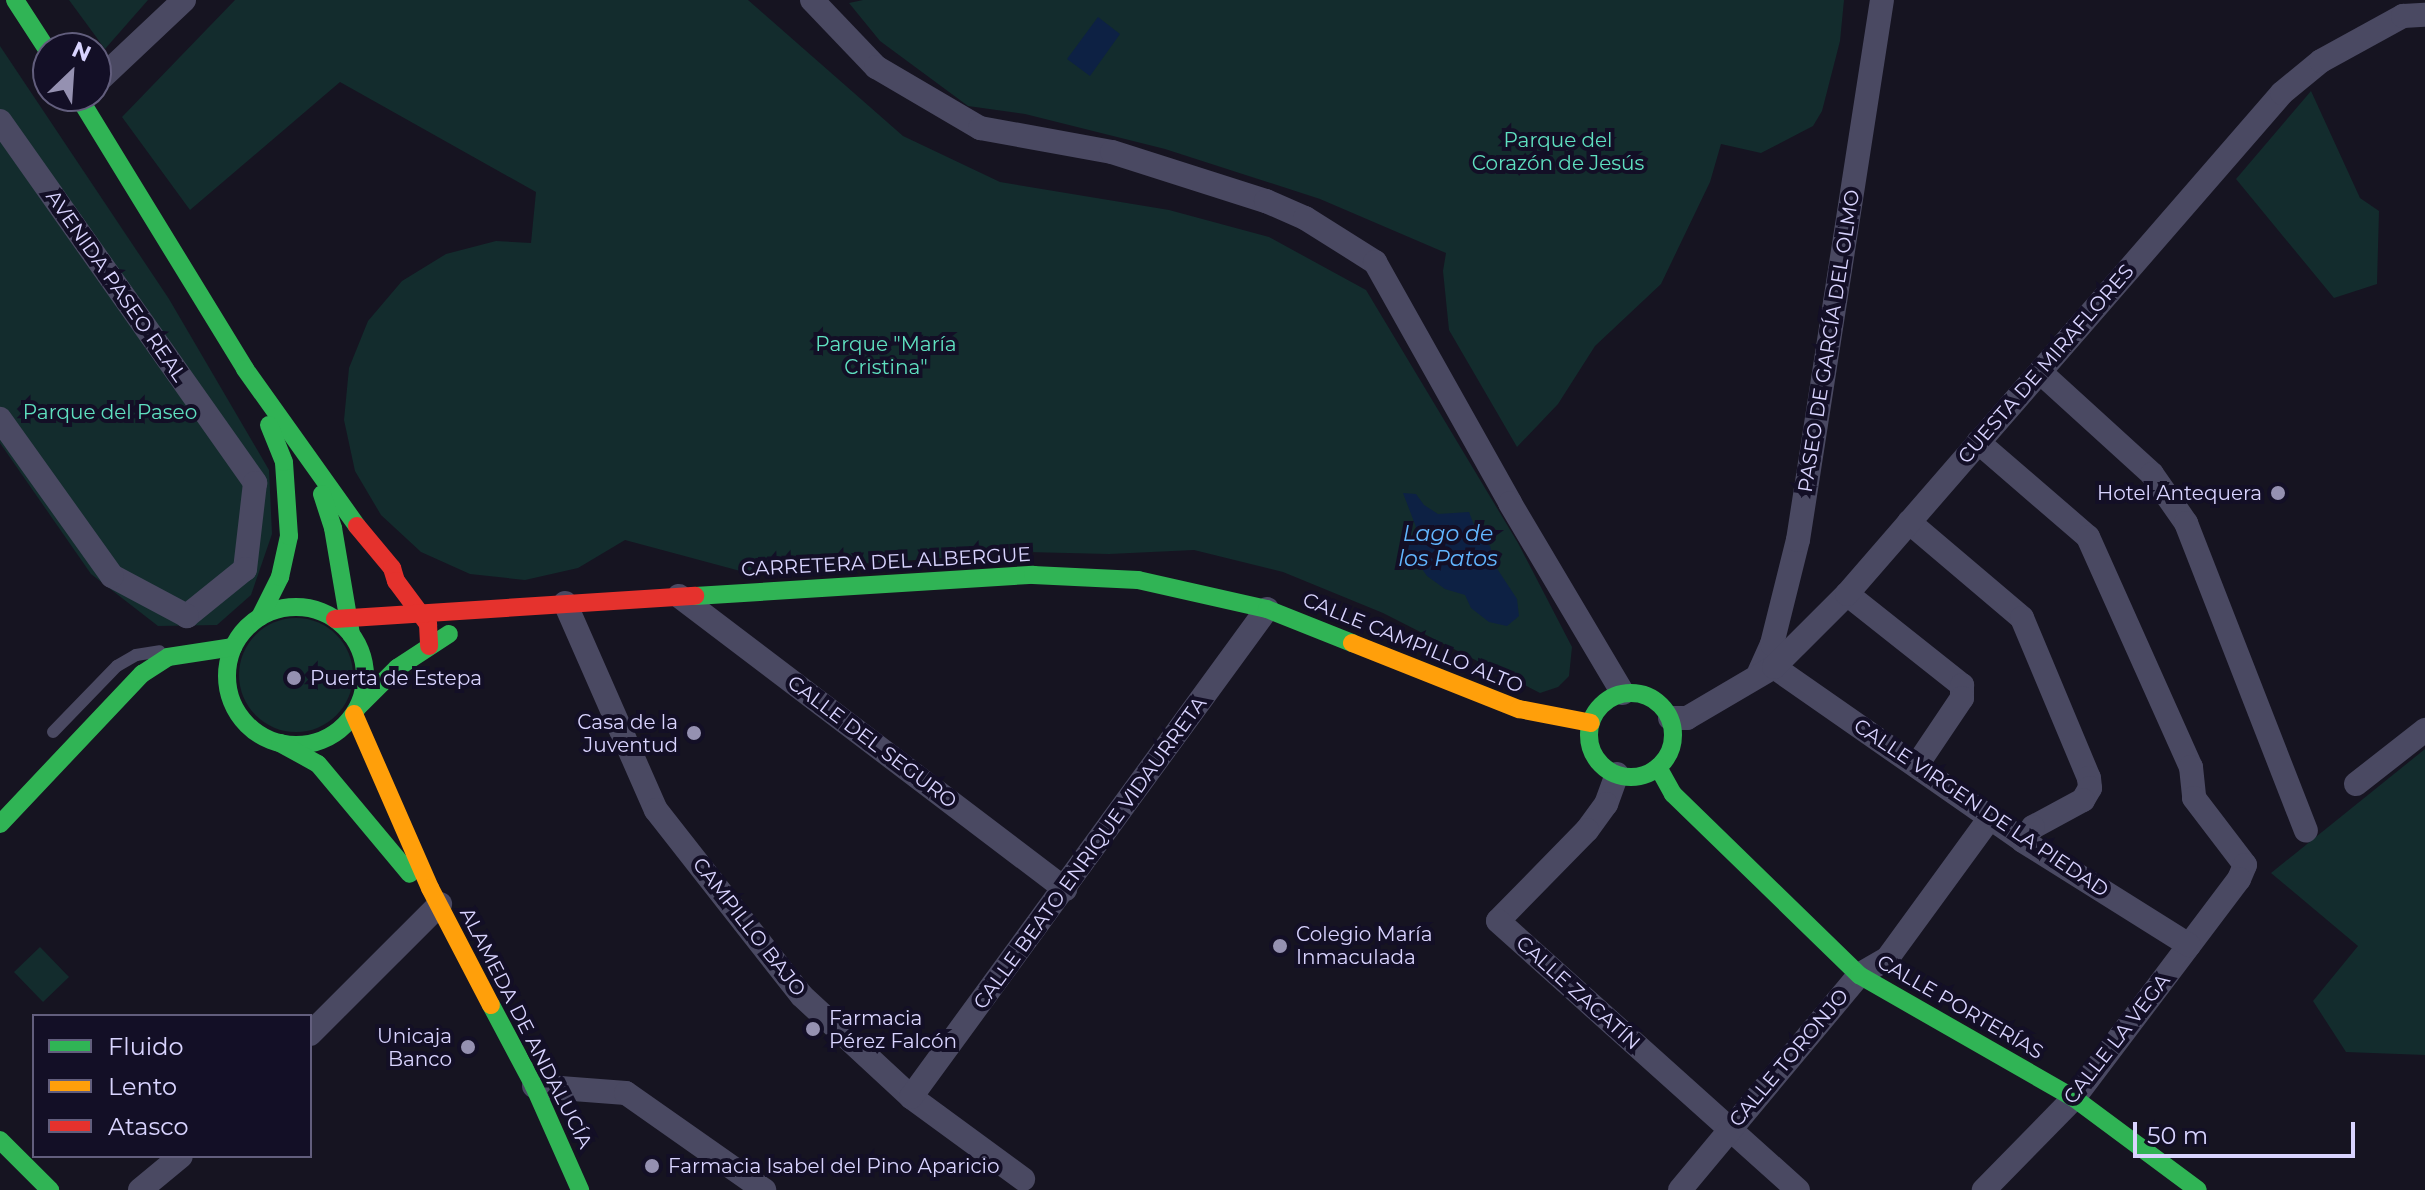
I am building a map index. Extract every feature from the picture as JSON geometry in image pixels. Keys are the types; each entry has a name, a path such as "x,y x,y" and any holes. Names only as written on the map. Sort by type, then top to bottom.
{"street":[{"path":"15,0 36,32"},
{"path":"112,68 184,0"},
{"path":"812,0 876,67 980,128 1112,152 1266,201 1305,218 1375,262 1510,503 1623,693"},
{"name":"PASEO DE GARCÍA DEL OLMO","path":"1765,672 1798,540 1882,0"},
{"name":"CUESTA DE MIRAFLORES","path":"1670,718 1687,718 1765,672 1847,594 2282,93 2321,61 2403,16 2425,15"},
{"path":"95,112 245,369 298,447 392,568 396,581 421,613 430,630 429,646"},
{"name":"AVENIDA PASEO REAL","path":"0,121 255,483 245,569 187,616 112,576 0,419"},
{"path":"245,369 284,462 289,501 286,551 280,577 260,617"},
{"path":"2040,372 2152,474 2186,523 2306,830"},
{"name":"CALLE LA VEGA","path":"1978,442 2088,537 2191,767 2194,798 2245,865 2239,879 2074,1098 1984,1190"},
{"path":"298,447 325,501 335,535 344,624 365,670 356,710 326,738 303,745 279,743 253,728 234,706 228,687 228,666 233,647 244,630 260,617 295,607 311,608 344,624"},
{"path":"1909,522 2022,618 2089,778 2090,788 2083,800 2033,827 2023,841"},
{"path":"286,551 309,530 327,529 335,535"},
{"path":"392,568 426,587"},
{"name":"CARRETERA DEL ALBERGUE","path":"344,624 421,613 505,607 1033,575 1138,580 1267,609"},
{"name":"CARRETERA DEL ALBERGUE","path":"444,594 483,605 505,607"},
{"path":"1847,594 1962,685 1962,698 1917,765"},
{"name":"CALLE DEL SEGURO","path":"679,596 1065,889"},
{"name":"CAMPILLO BAJO","path":"565,603 656,810 802,996 911,1097 1023,1179"},
{"name":"CARRETERA DEL ALBERGUE","path":"356,710 386,676 429,646 505,607"},
{"name":"CALLE CAMPILLO ALTO","path":"1267,609 1519,709 1591,723"},
{"name":"CALLE BEATO ENRIQUE VIDAURRETA","path":"911,1097 1267,609"},
{"path":"1,821 142,674 168,657 233,647"},
{"name":"CALLE VIRGEN DE LA PIEDAD","path":"1765,672 1917,765 2023,841 2189,945"},
{"path":"1623,693 1649,699 1670,718 1673,740 1658,767 1642,777 1617,774 1593,752 1589,732 1591,723 1608,697 1623,693"},
{"name":"ALAMEDA DE ANDALUCÍA","path":"356,710 435,896 534,1086 580,1190"},
{"path":"2356,784 2425,730"},
{"name":"ALAMEDA DE ANDALUCÍA","path":"279,743 318,764 407,871 435,896"},
{"name":"CALLE PORTERÍAS","path":"1658,767 1673,794 1859,975 2074,1098 2198,1190"},
{"name":"CALLE ZACATÍN","path":"1617,774 1606,804 1587,830 1498,921 1730,1129"},
{"name":"CALLE TORONJO","path":"1680,1190 1859,975 1887,959 1990,818"},
{"path":"312,1032 435,896"},
{"path":"534,1086 626,1093 764,1190"},
{"path":"1730,1129 1798,1190"},
{"path":"0,1140 50,1190"},
{"path":"140,1190 179,1158"}],"lane":[{"path":"53,732 105,675 127,659 157,651 191,652"}],"green space":[{"path":"69,0 148,0 112,41 112,32 93,32"},
{"name":"Parque \"María Cristina\"","path":"235,0 748,0 903,136 1000,182 1169,210 1269,237 1366,290 1518,543 1572,647 1569,676 1558,687 1540,693 1383,613 1283,572 1194,550 1109,554 1027,552 744,572 625,540 578,568 525,580 470,574 421,552 381,515 355,471 344,420 349,368 368,321 402,281 446,254 496,241 531,243 536,192 340,82 190,210 122,117"},
{"name":"Parque del Corazón de Jesús","path":"863,0 1844,0 1840,41 1822,111 1813,126 1761,153 1721,144 1710,182 1661,284 1595,346 1558,404 1517,447 1449,330 1443,271 1446,253 1320,199 1165,149 1025,114 968,106 880,41 849,3"},
{"name":"Parque del Paseo","path":"0,46 32,94 32,112 44,112 169,299 269,470 272,534 251,595 217,625 158,626 91,574 0,443"},
{"path":"2311,91 2360,198 2379,211 2377,284 2334,298 2236,179"},
{"path":"296,618 318,622 336,635 349,653 353,675 349,697 336,715 318,728 296,732 274,728 256,715 243,697 239,675 243,653 256,635 274,622"},
{"path":"2425,749 2425,1055 2346,1052 2313,1001 2358,946 2271,873"},
{"path":"40,947 69,977 43,1002 14,972"}],"water":[{"path":"1098,17 1120,34 1090,76 1067,59"},
{"name":"Lago de los Patos","path":"1403,493 1416,494 1424,505 1438,514 1469,512 1479,538 1490,546 1496,567 1517,599 1519,616 1507,626 1489,622 1471,608 1465,595 1445,589 1427,576 1405,545 1414,535 1416,527"}],"traffic: fast":[{"path":"15,0 36,32"},
{"path":"88,112 245,369 357,526"},
{"path":"260,617 280,577 289,536 284,462 269,425"},
{"path":"322,494 333,528 351,634"},
{"path":"695,596 1033,575 1138,580 1267,609 1352,643"},
{"path":"296,607 322,613 344,628 359,650 365,676 359,702 344,724 322,739 296,745 270,739 248,724 233,702 227,676 233,650 248,628 270,613 296,607"},
{"path":"359,706 397,668 449,634"},
{"path":"0,824 142,674 168,657 233,647"},
{"path":"1631,693 1654,700 1666,712 1673,735 1666,758 1654,770 1631,777 1608,770 1596,758 1589,735 1596,712 1608,700 1631,693"},
{"path":"280,743 318,764 410,874"},
{"path":"1658,767 1673,794 1859,975 2074,1098 2198,1190"},
{"path":"491,1005 534,1086 580,1190"},
{"path":"0,1140 50,1190"}],"traffic: slow":[{"path":"1352,643 1519,709 1591,723"},
{"path":"354,714 430,888 491,1005"}],"traffic: jam":[{"path":"357,526 392,568 396,581 428,624 429,646"},
{"path":"335,619 695,596"}],"place":[{"name":"Hotel Antequera","path":"2278,493"},
{"name":"Puerta de Estepa","path":"294,678"},
{"name":"Casa de la Juventud","path":"694,733"},
{"name":"Colegio María Inmaculada","path":"1280,946"},
{"name":"Farmacia Pérez Falcón","path":"813,1029"},
{"name":"Unicaja Banco","path":"468,1047"},
{"name":"Farmacia Isabel del Pino Aparicio","path":"652,1166"}]}
